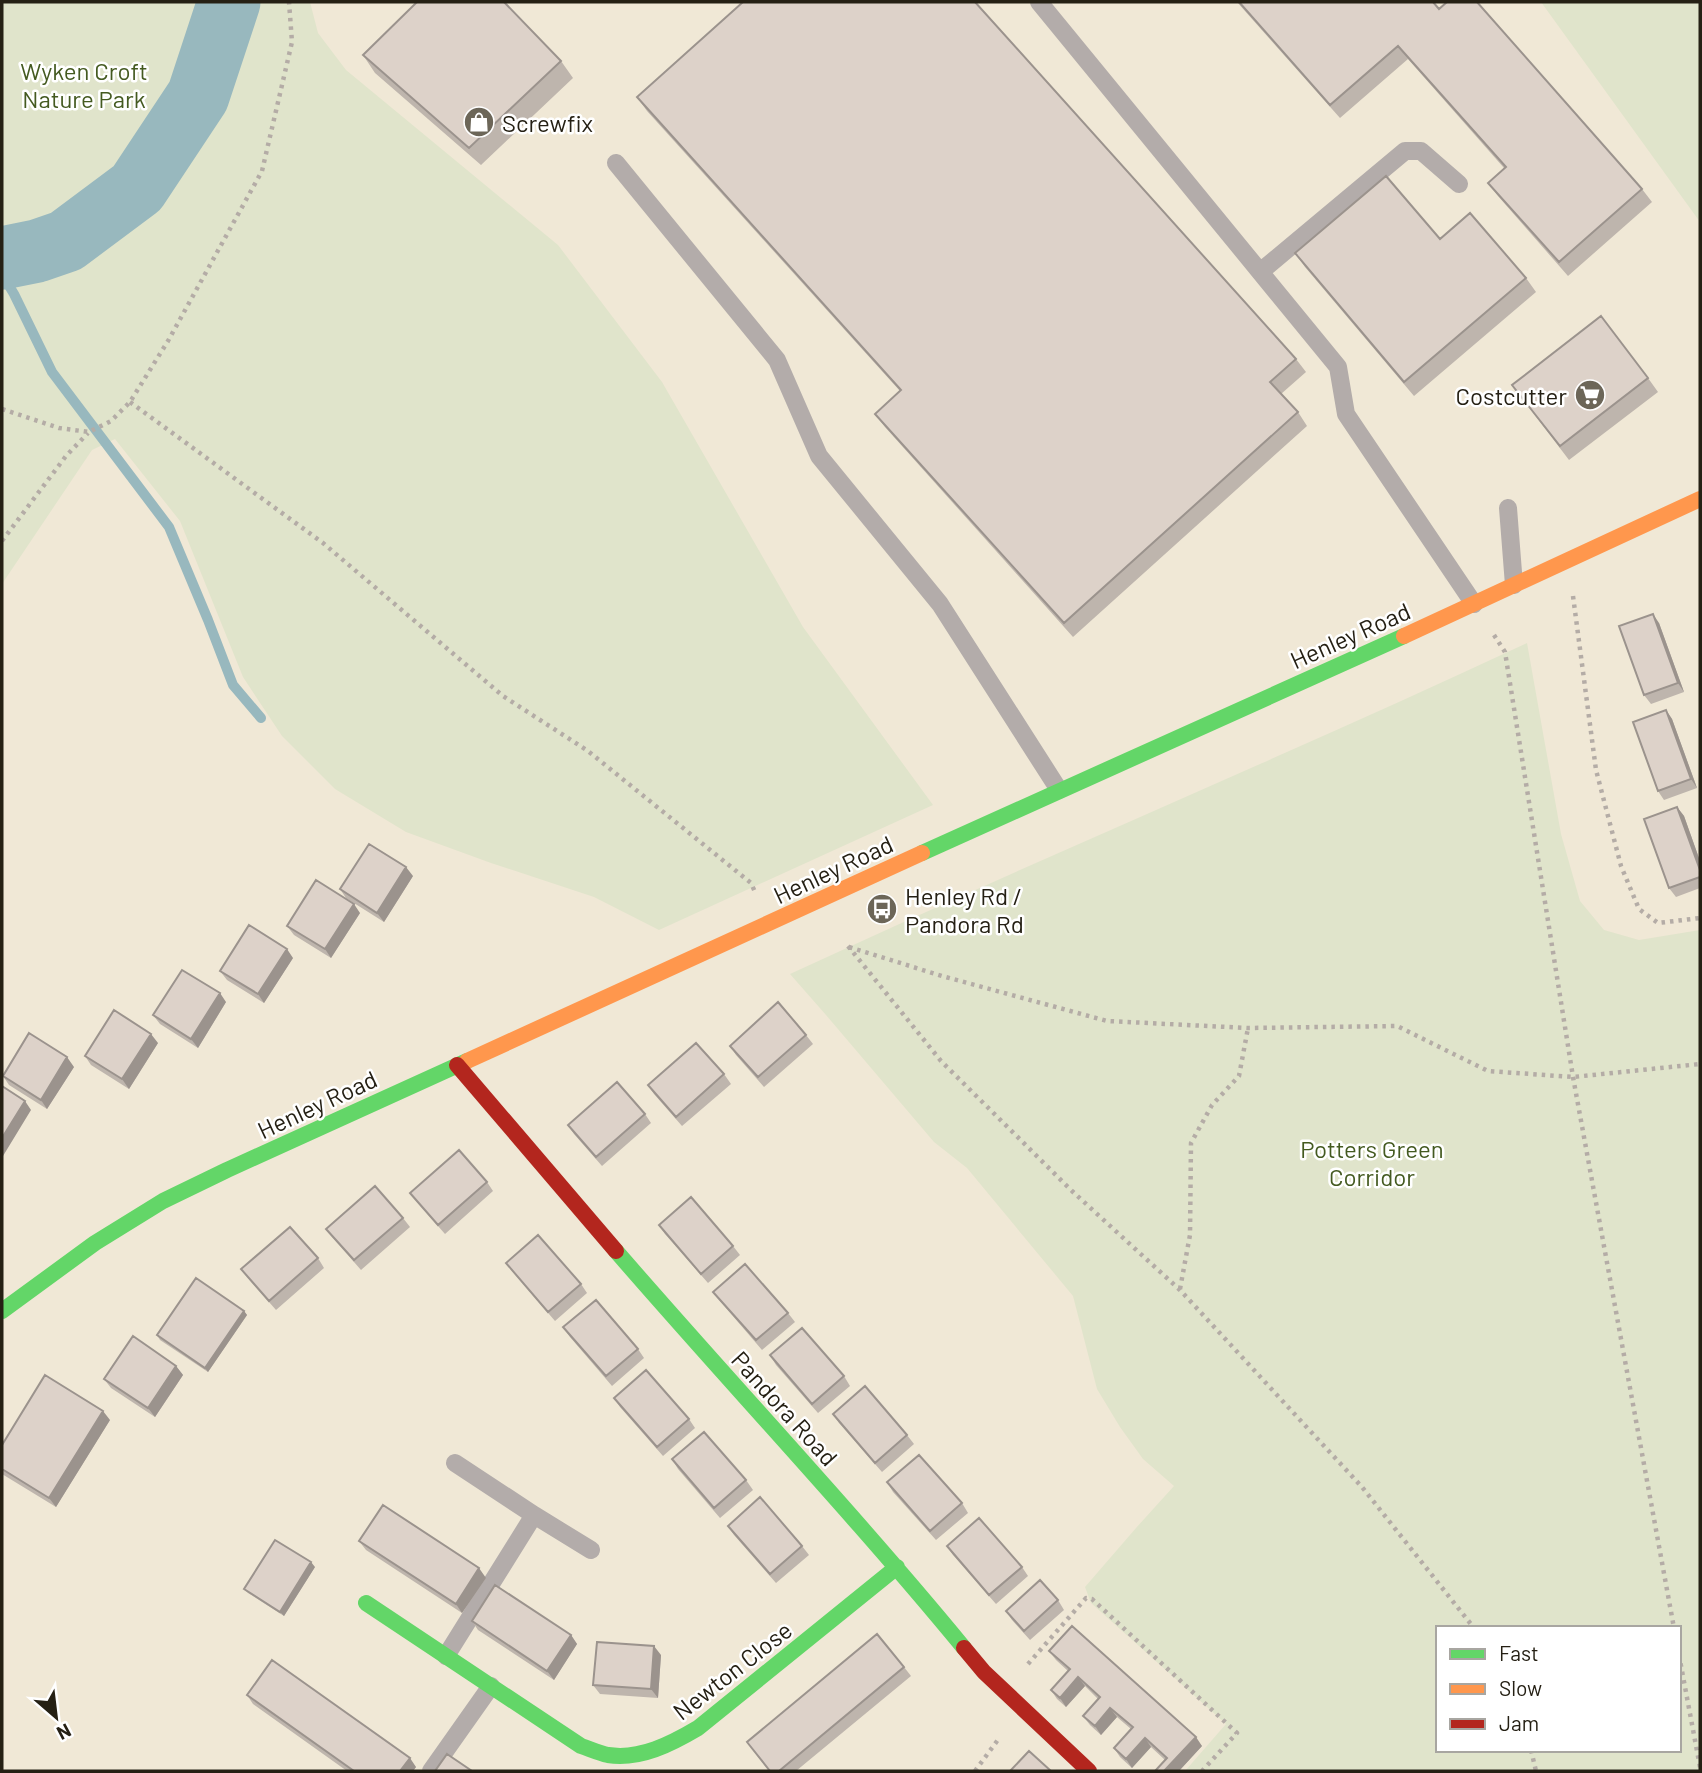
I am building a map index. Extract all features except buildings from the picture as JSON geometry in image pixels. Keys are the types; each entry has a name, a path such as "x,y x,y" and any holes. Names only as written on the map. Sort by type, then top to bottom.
{"main road":[{"name":"Henley Road","path":"2,1311 103,1237 155,1206 227,1170 1700,499"},
{"name":"Pandora Road","path":"457,1065 689,1335 897,1567 984,1672 1089,1771"},
{"name":"Newton Close","path":"366,1603 581,1746 605,1755 628,1756 653,1751 698,1728 897,1567"}],"lane":[{"path":"1039,2 1338,367 1346,414 1474,604"},
{"path":"1260,272 1405,151 1422,151 1459,184"},
{"path":"616,163 777,360 819,456 940,604 1059,790"},
{"path":"1508,508 1514,585"},
{"path":"455,1463 591,1550"},
{"path":"446,1656 534,1515"},
{"path":"431,1771 491,1686"}],"path":[{"path":"2,541 66,456 89,432 111,421 130,402 168,341 262,171 292,42 289,2"},
{"path":"130,402 323,543 503,696 589,751 751,883 757,895"},
{"path":"2,409 59,428 89,432"},
{"path":"1570,558 1575,620 1596,770 1621,866 1639,909 1658,923 1700,918"},
{"path":"1474,604 1505,652 1573,1077 1674,1626"},
{"path":"1473,1626 1362,1487 1180,1290 1072,1191 941,1061 848,946 942,976 1107,1021 1248,1028 1397,1026 1488,1071 1573,1077 1700,1064"},
{"path":"1180,1290 1189,1235 1191,1143 1212,1105 1239,1076 1248,1028"},
{"path":"1004,1691 1086,1598 1092,1599 1237,1732 1202,1771"},
{"path":"1681,1666 1700,1767"},
{"path":"1531,1752 1536,1771"}],"green space":[{"name":"Wyken Croft Nature Park","path":"2,2 202,2 174,90 150,135 105,188 38,229 2,229"},
{"path":"246,2 310,2 318,33 346,70 558,245 662,382 803,627 933,805 659,930 594,897 406,832 335,789 282,736 243,677 180,521 115,439 92,450 2,584 2,272 9,273 75,254 117,231 154,190 213,95 236,46"},
{"path":"1541,2 1700,2 1700,222"},
{"name":"Potters Green Corridor","path":"1527,643 1561,834 1580,901 1604,930 1639,940 1700,930 1700,1771 1185,1771 1226,1724 1091,1603 1085,1587 1174,1486 1143,1459 1097,1389 1073,1296 967,1168 934,1142 790,974"}],"waterway":[{"path":"2,258 37,251 66,241 137,188 198,96 229,2"},
{"path":"2,274 52,372 169,527 233,685 261,718"}],"traffic: fast":[{"path":"922,853 1404,636"},
{"path":"2,1311 95,1243 163,1201 467,1061"},
{"path":"616,1251 879,1547 964,1648"},
{"path":"366,1603 581,1746 620,1756 643,1753 666,1745 698,1728 897,1567"}],"traffic: slow":[{"path":"1404,636 1700,499"},
{"path":"467,1061 922,853"}],"traffic: jam":[{"path":"457,1065 616,1251"},
{"path":"964,1648 984,1672 1089,1771"}],"place":[{"name":"Screwfix","path":"479,122"},
{"name":"Costcutter","path":"1590,395"},
{"name":"Henley Rd / Pandora Rd","path":"882,909"}]}
